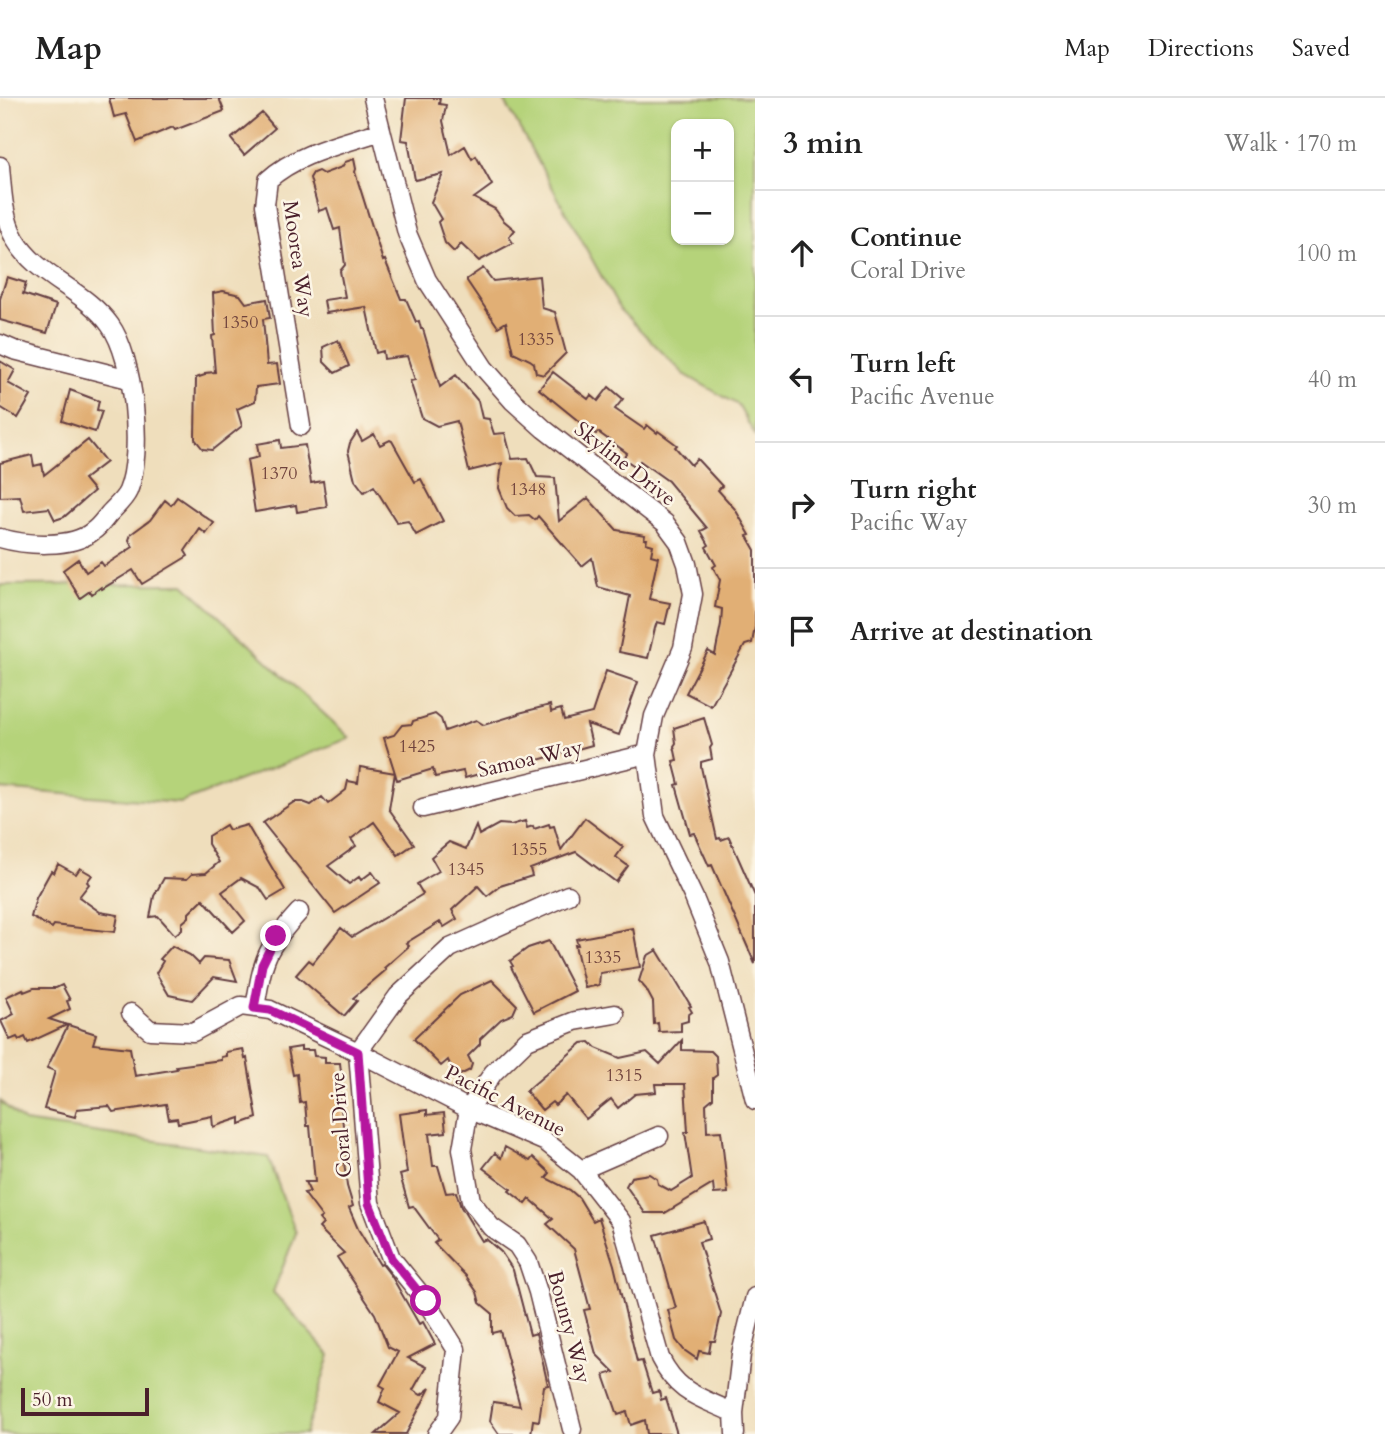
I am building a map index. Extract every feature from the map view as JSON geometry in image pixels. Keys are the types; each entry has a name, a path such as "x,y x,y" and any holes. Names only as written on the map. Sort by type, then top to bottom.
{"street":[{"name":"Skyline Drive","path":"373,98 407,233 427,280 484,368 528,415 665,523 679,542 693,594 683,648 654,716 647,754 655,816 694,898 720,962 755,1100"},
{"name":"Moorea Way","path":"301,426 265,205 268,180 295,161 381,131"},
{"path":"0,166 3,202 15,238 30,258 109,324 120,344 129,379 137,436 135,467 127,493 92,533 65,542 32,545 0,538"},
{"path":"0,344 14,350 129,379"},
{"name":"Samoa Way","path":"423,808 647,754"},
{"name":"Coral Drive","path":"437,1434 449,1417 456,1349 426,1301 391,1258 369,1203 358,1052 398,996 450,948 568,895"},
{"path":"131,1013 150,1030 193,1032 241,1006 254,1008 262,965 269,948 299,912"},
{"name":"Pacific Avenue","path":"254,1008 270,1010 469,1109 545,1142 581,1170 621,1222 660,1358 668,1376 683,1390 734,1413"},
{"name":"Bounty Way","path":"572,1429 528,1262 517,1245 491,1227 471,1201 462,1149 469,1109 494,1073 527,1040 575,1021 615,1014"},
{"path":"581,1170 659,1136"},
{"path":"735,1434 734,1413 741,1354 755,1297"}],"green space":[{"path":"503,98 755,98 755,435 738,405 684,374 620,310"},
{"path":"184,584 350,738 180,803 0,789 0,585"},
{"path":"0,1101 24,1122 268,1157 296,1233 273,1292 330,1355 305,1434 0,1434"}],"building":[{"path":"109,98 219,98 224,111 137,142 126,114 114,117"},
{"path":"406,98 440,98 439,104 446,105 443,121 451,155 465,146 472,159 476,156 492,185 474,198 495,209 515,230 509,237 513,243 479,261 461,244 454,252 445,243 438,222 441,219 431,202 443,174 415,180 408,141 401,140"},
{"path":"262,113 275,128 244,155 231,139"},
{"path":"354,159 355,172 383,261 385,260 401,299 406,299 416,322 419,321 423,329 440,387 456,375 478,401 482,418 489,419 494,434 505,433 512,459 528,458 537,477 555,478 559,521 588,498 617,530 645,535 646,543 653,545 651,555 658,557 649,599 670,603 665,624 657,622 648,658 619,652 630,596 598,587 592,558 582,566 538,516 535,520 529,515 515,516 507,508 499,488 502,463 469,471 457,421 437,426 422,418 410,381 415,380 407,356 384,359 383,351 376,353 366,307 326,313 324,300 345,297 340,271 345,265 340,228 334,230 327,208 319,211 310,178 313,173 318,171 323,174"},
{"path":"483,268 493,281 539,276 542,308 555,312 566,353 544,375 536,373 534,363 530,360 513,352 506,322 498,327 467,281"},
{"path":"7,277 26,283 23,294 56,305 47,333 0,320 0,299"},
{"path":"223,291 240,295 246,303 267,299 270,318 263,319 267,365 277,364 280,384 256,387 255,401 237,409 242,426 212,450 203,449 195,439 196,378 215,372 213,293"},
{"path":"338,340 349,366 335,373 324,362 323,347"},
{"path":"0,361 15,370 8,383 31,396 18,418 0,407"},
{"path":"553,372 588,399 591,395 598,401 609,387 623,399 615,409 644,429 647,425 677,445 675,447 691,465 697,459 722,486 718,490 735,509 750,535 747,536 755,550 755,627 752,643 745,645 711,706 686,693 708,651 715,655 721,624 722,609 715,607 720,580 713,567 716,565 706,547 709,545 701,531 707,528 668,481 640,461 636,467 623,458 627,453 598,432 592,432 539,389"},
{"path":"70,390 99,401 97,410 102,411 95,432 62,421"},
{"path":"357,432 362,441 374,434 380,445 392,441 415,482 421,479 443,521 416,535 408,521 397,523 374,486 364,492 355,480 348,451"},
{"path":"88,440 106,462 84,479 94,491 64,517 55,520 49,508 24,511 20,496 0,497 0,463 32,455 34,466 42,464 44,475"},
{"path":"280,440 281,448 305,445 311,483 323,481 327,507 297,512 296,505 255,512 247,460 259,457 257,444"},
{"path":"177,497 214,523 206,534 200,529 185,551 188,556 142,584 133,570 102,589 101,587 92,594 90,591 80,598 63,570 78,559 86,572 101,562 104,566 133,547 129,540 131,534 150,520 165,500 171,505"},
{"path":"606,671 638,682 619,735 587,724 592,745 465,778 463,771 435,777 433,769 397,780 384,738 394,735 402,725 412,724 413,721 435,714 441,719 445,731 476,720 484,725 550,705 551,712 561,709 564,720 592,713"},
{"path":"704,718 712,745 712,759 701,762 701,767 717,839 729,837 755,896 755,964 712,865 709,866 694,833 690,834 676,785 679,784 673,761 677,760 674,728"},
{"path":"360,767 395,773 389,809 414,844 398,855 374,822 351,839 356,846 328,866 349,884 372,872 380,883 335,913 263,823 294,802 311,805 322,797 328,804 346,790 348,781 358,783"},
{"path":"585,818 623,847 616,857 628,866 616,882 576,852 530,869 532,876 500,886 487,896 478,886 452,910 457,919 444,927 440,922 406,943 409,946 384,968 386,970 353,998 357,1001 344,1016 296,975 309,960 313,963 341,928 352,937 423,894 417,884 439,871 431,857 449,842 466,849 476,826 479,835 499,824 511,825 525,821 527,828 533,826 534,829 549,824 550,827 554,826 561,850"},
{"path":"226,825 229,830 247,825 285,890 268,900 260,888 241,878 222,892 245,921 233,932 203,899 189,913 189,917 182,923 182,929 175,935 158,916 150,917 154,896 164,878 187,879 192,874 206,873 219,862 208,844 208,836"},
{"path":"58,864 76,874 80,868 92,875 79,897 100,912 118,915 115,932 54,925 52,928 31,917 36,898"},
{"path":"633,928 640,967 600,973 599,985 585,988 576,939"},
{"path":"549,941 575,991 534,1012 510,961 528,948"},
{"path":"172,946 190,955 199,964 204,958 229,960 237,981 214,977 192,1000 169,995 156,973 163,961 160,959"},
{"path":"657,950 691,1006 689,1007 692,1012 688,1015 688,1021 681,1023 681,1031 659,1032 658,1023 654,1024 653,1002 639,981 647,956"},
{"path":"492,980 517,1005 513,1014 501,1019 480,1039 480,1044 468,1056 472,1064 470,1070 460,1075 454,1073 448,1060 441,1066 414,1039 460,995"},
{"path":"62,985 70,1000 67,1001 70,1009 49,1019 67,1025 28,1043 25,1037 10,1040 1,1021 14,1014 6,997 23,989 24,992 34,988 56,988"},
{"path":"68,1025 96,1034 93,1044 130,1048 135,1076 177,1069 176,1066 221,1060 221,1057 226,1056 226,1052 243,1049 245,1059 247,1058 257,1118 240,1124 240,1118 213,1127 212,1116 178,1123 177,1118 169,1119 166,1104 113,1112 109,1106 77,1109 75,1117 44,1109 55,1071 47,1068"},
{"path":"682,1040 682,1050 711,1051 716,1056 717,1075 713,1078 713,1098 706,1104 707,1132 721,1131 728,1193 714,1194 713,1184 665,1213 645,1213 626,1186 631,1177 649,1174 657,1179 658,1184 671,1191 692,1178 685,1132 688,1132 685,1084 655,1084 656,1092 635,1094 618,1108 611,1099 586,1119 566,1095 555,1105 552,1102 542,1110 526,1091 582,1043 590,1042 596,1048 620,1058 647,1052 660,1064"},
{"path":"301,1047 301,1050 313,1050 314,1056 325,1057 325,1063 340,1063 342,1081 338,1081 347,1161 344,1162 353,1206 349,1208 358,1229 380,1265 382,1264 392,1277 419,1324 423,1322 435,1344 408,1358 426,1367 413,1390 421,1395 430,1388 406,1434 376,1434 400,1413 379,1402 385,1388 380,1385 398,1352 388,1347 375,1314 337,1257 344,1253 319,1228 323,1224 319,1219 322,1217 304,1193 310,1192 305,1182 315,1182 310,1126 307,1126 305,1102 300,1103 297,1074 293,1075 288,1049"},
{"path":"427,1110 427,1115 444,1113 446,1132 429,1134 433,1166 438,1166 446,1193 456,1192 461,1207 482,1241 486,1239 501,1252 513,1270 530,1335 536,1333 548,1385 544,1386 539,1421 533,1420 531,1434 499,1434 490,1421 493,1402 520,1406 500,1331 492,1333 492,1313 480,1303 477,1292 466,1276 434,1243 438,1240 413,1206 409,1207 400,1175 407,1173 399,1114"},
{"path":"505,1147 530,1161 533,1157 550,1173 546,1178 570,1190 579,1198 593,1221 599,1218 614,1265 637,1362 642,1361 652,1393 659,1391 661,1400 666,1398 677,1434 647,1434 645,1420 631,1425 627,1412 618,1415 604,1375 614,1372 596,1354 584,1310 590,1309 574,1249 547,1224 553,1219 530,1199 526,1204 483,1168 495,1153 501,1158"},
{"path":"704,1221 709,1239 699,1242 721,1314 715,1341 711,1341 709,1353 699,1351 697,1359 676,1340 668,1310 676,1308 655,1235"}],"route":[{"path":"276,936 262,965 254,1008 270,1010 358,1052 369,1203 391,1258 426,1301"}]}
